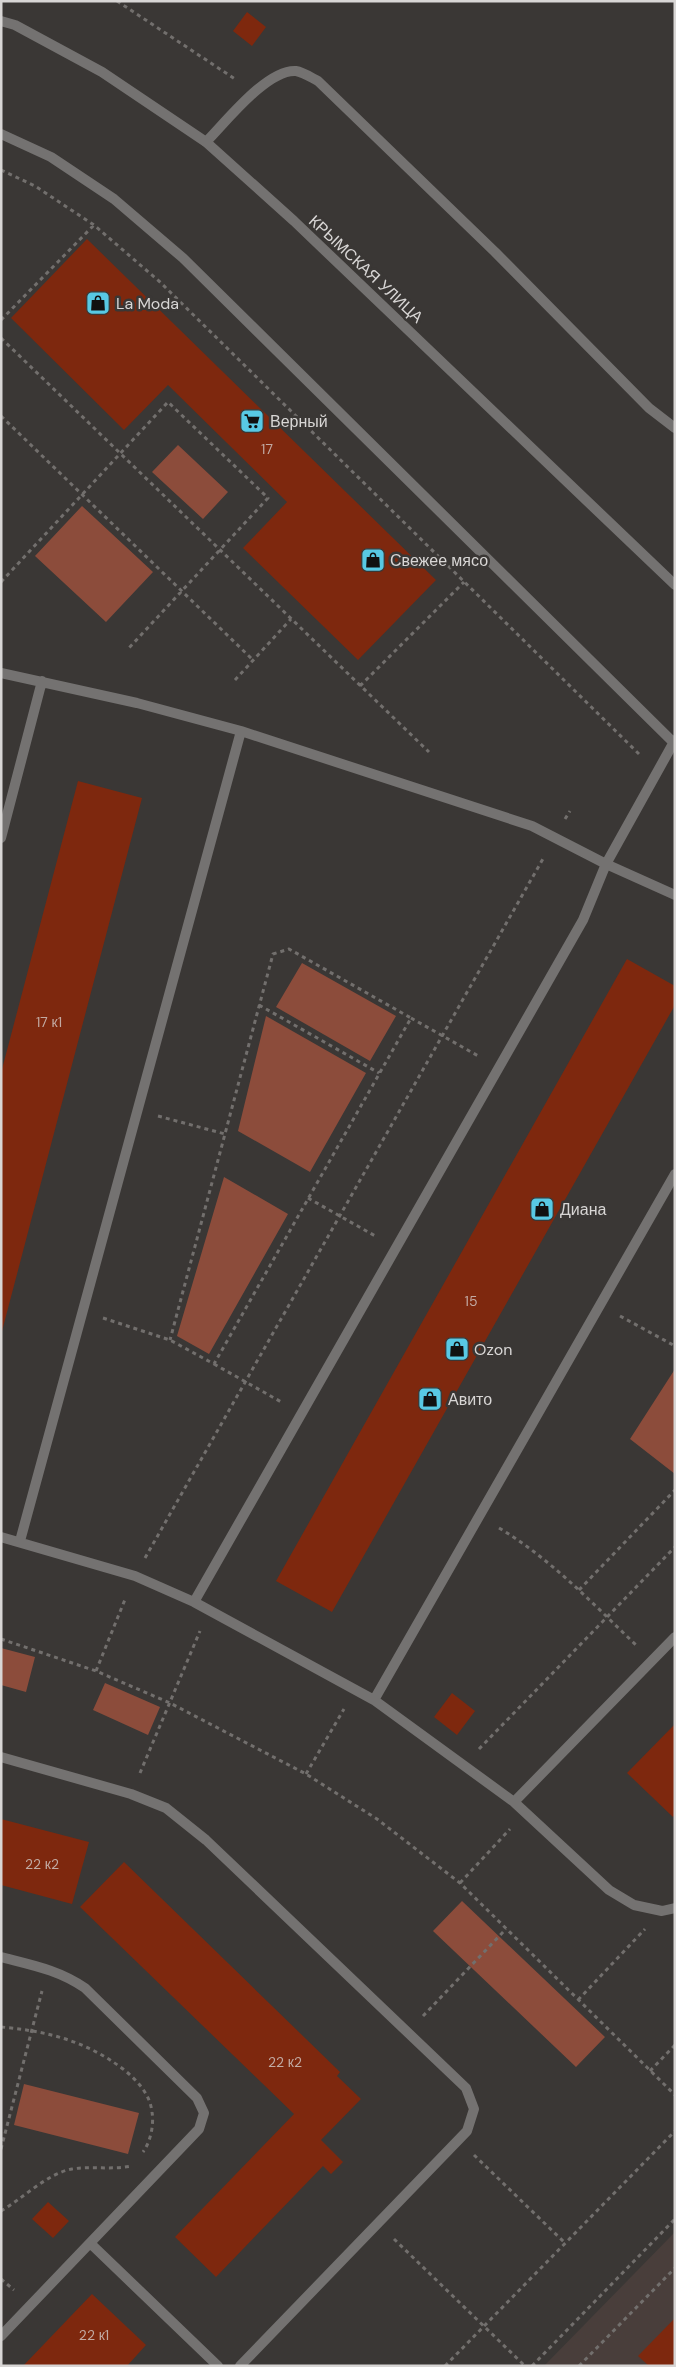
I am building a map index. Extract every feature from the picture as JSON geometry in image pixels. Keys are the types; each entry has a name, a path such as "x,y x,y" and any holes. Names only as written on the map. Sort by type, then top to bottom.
{"street":[{"name":"КРЫМСКАЯ УЛИЦА","path":"1,21 15,25 102,72 206,142 302,228 675,585"},
{"path":"206,142 254,92 274,76 296,71 318,81 495,252 649,408 675,428"},
{"path":"1,134 51,157 114,199 183,258 674,741 606,864 583,920 194,1602"},
{"path":"1,673 42,681 241,731 532,826 674,896"},
{"path":"1,838 42,681"},
{"path":"20,1541 241,731"},
{"path":"374,1700 675,1174"},
{"path":"1,1537 135,1576 194,1602 374,1700 514,1802 609,1890 634,1905 662,1911 675,1908"},
{"path":"514,1802 675,1637"},
{"path":"1,1757 131,1794 166,1808 206,1840 466,2088 474,2109 466,2131 240,2366"},
{"path":"1,1958 47,1968 68,1976 85,1988 197,2098 204,2113 199,2129 1,2336"},
{"path":"90,2243 218,2366"}],"path":[{"path":"117,1 254,92"},
{"path":"1,170 35,186 94,225 160,282 656,771"},
{"path":"1,320 94,225"},
{"path":"1,338 428,752"},
{"path":"1,582 168,402 268,498 128,649"},
{"path":"1,416 253,660"},
{"path":"360,686 464,582"},
{"path":"235,680 291,619"},
{"path":"96,1671 135,1576 570,811"},
{"path":"170,1340 273,954 289,949 498,1068"},
{"path":"259,1005 379,1073"},
{"path":"214,1364 411,1018"},
{"path":"138,1110 224,1134"},
{"path":"308,1198 396,1248"},
{"path":"600,1305 675,1346"},
{"path":"83,1311 170,1340 301,1414"},
{"path":"579,1590 675,1490"},
{"path":"479,1516 528,1545 579,1590 652,1660"},
{"path":"463,1765 675,1547"},
{"path":"131,1794 209,1610"},
{"path":"1,1640 96,1671 170,1703 306,1774 377,1819 460,1883 675,2095"},
{"path":"306,1774 355,1690"},
{"path":"460,1883 525,1812"},
{"path":"578,2000 662,1911"},
{"path":"433,2005 506,1929"},
{"path":"1,2149 47,1968"},
{"path":"1,2027 32,2030 71,2040 102,2054 136,2079 151,2102 154,2123 145,2149 140,2155"},
{"path":"650,2070 675,2045"},
{"path":"445,2366 675,2131"},
{"path":"458,2140 565,2243"},
{"path":"1,2211 19,2201 41,2183 70,2169 130,2166 135,2161"},
{"path":"532,2366 675,2219"},
{"path":"378,2223 525,2366"},
{"path":"579,2366 675,2268"}],"shaded area":[{"path":"178,445 228,492 203,519 152,472"},
{"path":"82,506 153,572 106,622 35,556"},
{"path":"302,963 396,1016 370,1061 276,1007"},
{"path":"266,1016 366,1073 310,1172 238,1131"},
{"path":"224,1177 288,1214 209,1354 177,1336"},
{"path":"675,1369 675,1474 630,1439"},
{"path":"1,1648 35,1657 26,1692 1,1685"},
{"path":"105,1683 160,1707 148,1735 93,1710"},
{"path":"462,1901 605,2037 576,2067 433,1931"},
{"path":"24,2084 139,2113 128,2154 14,2125"},
{"path":"675,2232 675,2366 544,2366"}],"building":[{"path":"247,12 266,27 252,46 233,31"},
{"path":"87,239 436,580 358,660 243,548 287,502 168,385 124,430 11,318"},
{"path":"78,781 142,798 1,1335 1,1073"},
{"path":"627,959 675,986 675,1005 332,1612 276,1581"},
{"path":"452,1693 475,1711 457,1735 434,1717"},
{"path":"675,1724 675,1815 673,1817 627,1773"},
{"path":"1,1819 89,1842 72,1904 1,1885"},
{"path":"124,1862 340,2072 337,2076 361,2099 321,2140 343,2162 331,2174 323,2166 216,2277 175,2237 294,2114 80,1907"},
{"path":"48,2202 69,2221 53,2238 32,2219"},
{"path":"92,2294 146,2345 127,2366 23,2366"},
{"path":"675,2318 675,2366 649,2366 638,2356"}],"place":[{"name":"La Moda","path":"98,303"},
{"name":"Верный","path":"252,421"},
{"name":"Свежее мясо","path":"373,560"},
{"name":"Диана","path":"542,1209"},
{"name":"Ozon","path":"457,1349"},
{"name":"Авито","path":"430,1399"}]}
